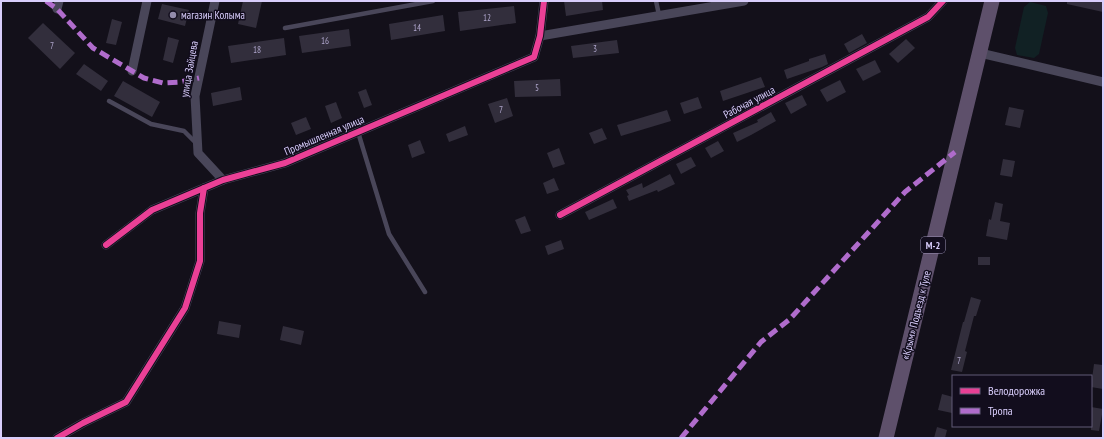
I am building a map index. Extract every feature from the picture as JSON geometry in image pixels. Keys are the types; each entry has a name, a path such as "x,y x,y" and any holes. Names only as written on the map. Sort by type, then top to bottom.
{"main road":[{"name":"«Крым» Подъезд к Туле","path":"886,438 992,1"}],"street":[{"path":"132,71 147,1"},
{"name":"улица Зайцева","path":"215,1 195,96 198,153 223,180"},
{"path":"544,1 540,36 744,1"},
{"name":"Рабочая улица","path":"560,215 928,17 943,1"},
{"name":"Промышленная улица","path":"106,246 152,210 223,180 285,163 534,57 540,36"},
{"path":"980,53 1103,82"},
{"path":"57,438 83,423 126,402 185,308 200,260 200,213 204,188"}],"lane":[{"path":"285,28 432,1"},
{"path":"656,1 659,15"},
{"path":"109,101 151,124 184,131 198,145"},
{"path":"358,132 389,234 425,292"}],"shaded area":[{"path":"1030,2 1046,6 1048,13 1039,54 1034,58 1017,55 1015,48 1024,7"}],"building":[{"path":"243,1 262,1 256,28 238,24"},
{"path":"564,1 602,1 603,10 566,16"},
{"path":"1067,1 1103,1 1103,12 1067,4"},
{"name":"магазин Колыма","path":"162,4 189,10 185,26 158,19"},
{"path":"514,6 516,23 460,31 458,12"},
{"path":"443,15 445,31 391,40 389,24"},
{"path":"112,19 122,22 116,45 106,43"},
{"path":"43,23 75,53 60,69 28,38"},
{"path":"349,29 351,46 302,53 299,36"},
{"path":"862,34 867,43 849,53 844,44"},
{"path":"168,37 179,40 173,63 163,60"},
{"path":"284,38 286,55 231,63 228,46"},
{"path":"906,39 915,48 898,63 889,54"},
{"path":"617,40 619,53 573,58 571,46"},
{"path":"825,54 828,64 787,79 784,70"},
{"path":"875,60 881,72 863,81 856,69"},
{"path":"84,64 108,81 101,91 76,74"},
{"path":"761,77 765,87 723,101 720,91"},
{"path":"560,79 561,96 515,97 514,81"},
{"path":"840,80 846,92 827,102 820,90"},
{"path":"123,81 160,102 152,117 114,96"},
{"path":"240,87 242,100 213,106 211,93"},
{"path":"366,89 372,105 364,108 358,92"},
{"path":"802,95 807,105 791,114 785,103"},
{"path":"698,97 702,108 684,114 680,103"},
{"path":"507,98 513,116 495,123 488,104"},
{"path":"336,102 342,118 331,123 325,106"},
{"path":"1009,107 1024,110 1020,128 1005,125"},
{"path":"667,110 671,121 621,136 617,125"},
{"path":"771,112 776,121 737,142 733,133 758,122 757,120"},
{"path":"306,117 311,129 296,135 291,123"},
{"path":"465,126 468,135 449,142 446,134"},
{"path":"602,128 607,139 594,144 589,133"},
{"path":"420,140 425,153 412,158 408,145"},
{"path":"718,141 724,151 711,158 705,148"},
{"path":"559,148 565,164 553,168 547,153"},
{"path":"691,157 696,166 681,174 676,164"},
{"path":"1003,159 1015,161 1012,177 1000,175"},
{"path":"670,174 675,184 658,192 657,190 629,201 627,196 629,195 626,190 642,183 643,188"},
{"path":"554,178 559,190 547,194 543,183"},
{"path":"613,199 617,208 589,220 585,212"},
{"path":"995,202 1003,204 1000,221 1010,223 1007,240 986,236 989,219 991,220"},
{"path":"525,216 531,231 521,234 515,220"},
{"path":"561,240 564,249 548,255 545,246"},
{"path":"978,257 990,257 990,265 978,265"},
{"path":"971,297 981,300 976,316 974,316 965,351 967,352 962,372 951,370 963,322"},
{"path":"219,321 241,325 239,338 217,334"},
{"path":"283,326 304,331 301,345 280,340"},
{"path":"1094,364 1103,365 1103,389 1092,387"},
{"path":"942,394 952,397 952,413 938,410"},
{"path":"1092,407 1103,409 1099,431 1091,430"},
{"path":"937,427 947,430 945,438 934,438"}],"marked path":[{"path":"46,1 57,9 93,48 144,78 163,83 180,82 199,78"},
{"path":"681,438 761,342 790,319 905,192 955,152"}],"cycle path":[{"path":"106,245 152,210 223,180 285,163 534,57 540,36 544,1"},
{"path":"560,215 928,17 943,1"},
{"path":"57,438 83,423 126,402 185,308 200,261 200,213 204,188"}],"place":[{"name":"магазин Колыма","path":"173,15"}]}
